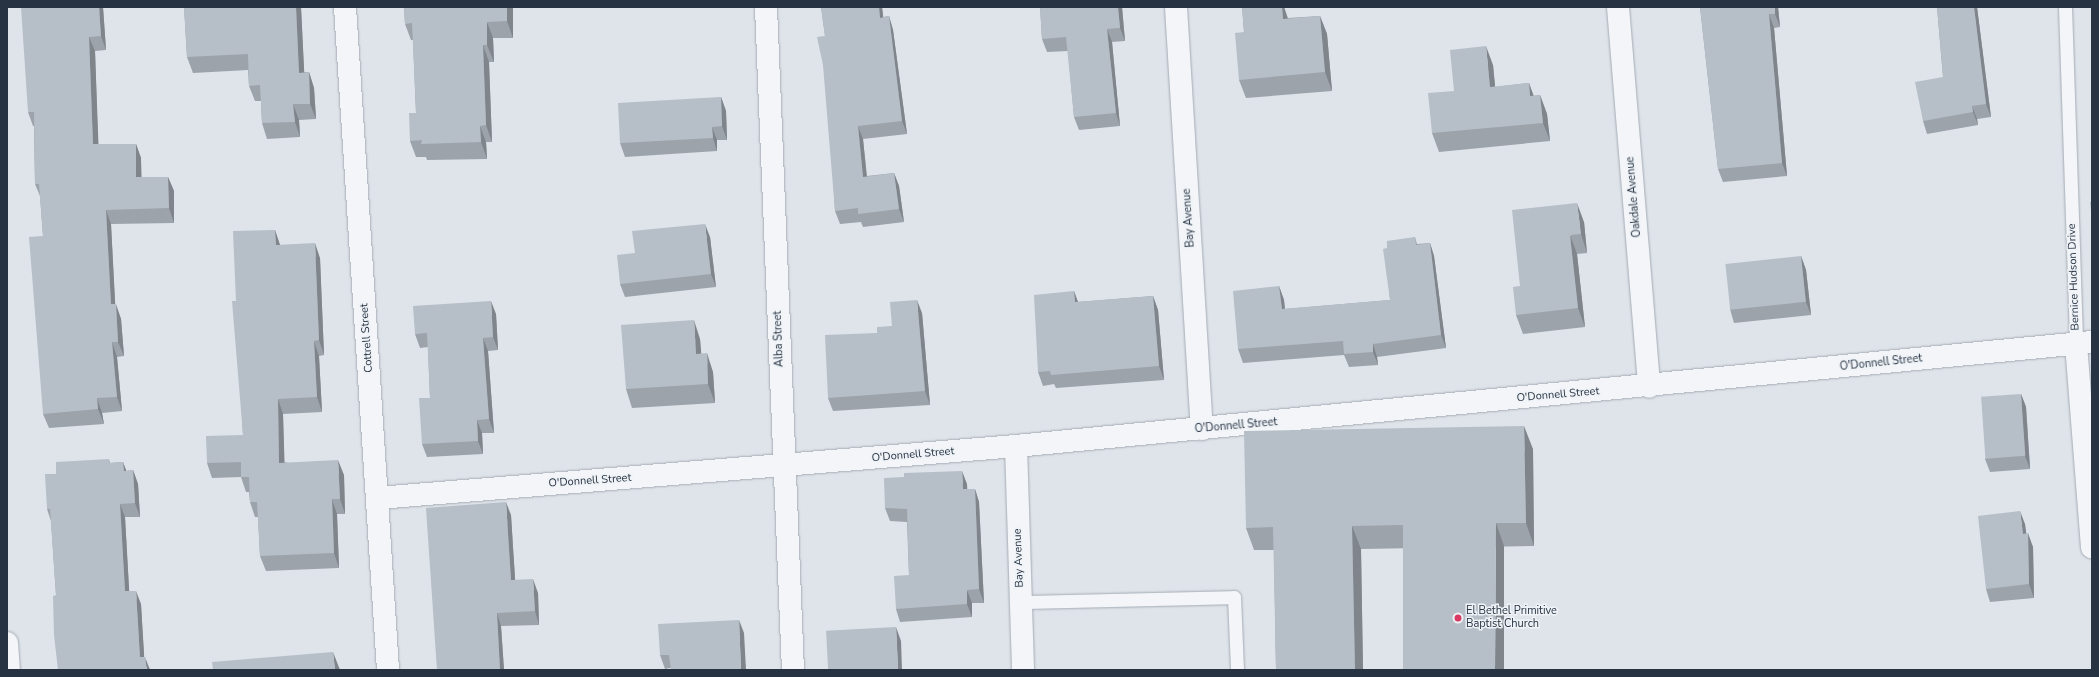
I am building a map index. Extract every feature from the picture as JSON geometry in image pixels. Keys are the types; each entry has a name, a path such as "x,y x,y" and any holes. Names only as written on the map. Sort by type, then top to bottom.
{"street":[{"name":"Cottrell Street","path":"345,7 388,670"},
{"name":"Alba Street","path":"766,7 793,670"},
{"name":"Bay Avenue","path":"1176,7 1202,429"},
{"name":"Oakdale Avenue","path":"1618,7 1650,387"},
{"name":"O'Donnell Street","path":"378,498 1016,446 1650,387 2084,343"},
{"name":"Bernice Hudson Drive","path":"2084,343 2092,547"},
{"name":"Bay Avenue","path":"1016,446 1023,670"},
{"path":"7,644 9,670"}],"lane":[{"name":"Bernice Hudson Drive","path":"2065,7 2084,343"},
{"path":"1021,602 1234,597 1237,670"}],"building":[{"path":"21,7 99,7 101,36 89,37 93,144 136,144 136,177 168,177 169,208 106,210 111,304 116,304 118,342 112,342 117,397 97,398 98,409 43,414 29,237 43,236 39,184 35,184 34,112 28,112"},
{"path":"184,7 296,7 299,73 309,72 310,104 293,104 295,122 262,123 260,85 249,86 248,54 187,57"},
{"path":"404,7 507,7 507,21 487,22 487,45 483,45 486,125 480,126 481,142 421,144 422,140 410,141 409,113 416,113 412,23 405,24"},
{"path":"821,7 879,7 880,18 889,16 902,121 858,126 863,177 894,173 899,209 858,214 858,208 835,211 823,65 817,37 825,36"},
{"path":"1040,7 1118,7 1120,28 1107,29 1116,113 1074,117 1066,37 1042,39"},
{"path":"1242,7 1282,7 1283,19 1320,16 1325,72 1239,80 1235,33 1244,32"},
{"path":"1700,7 1775,7 1775,14 1769,14 1782,163 1718,169"},
{"path":"1937,7 1974,7 1986,104 1972,106 1973,112 1923,121 1915,82 1943,77"},
{"path":"1486,46 1490,87 1529,83 1530,96 1540,95 1543,123 1432,133 1428,93 1454,91 1450,50"},
{"path":"721,97 722,126 712,127 713,138 620,143 618,103"},
{"path":"2090,202 2092,202 2092,220"},
{"path":"1577,203 1581,234 1570,235 1578,308 1516,315 1513,287 1520,286 1512,210"},
{"path":"705,224 711,274 620,284 617,255 635,253 632,231"},
{"path":"275,230 276,245 315,243 319,340 314,341 317,397 278,399 279,463 338,460 340,499 332,499 334,553 260,556 257,502 250,502 249,477 241,477 241,462 207,463 206,436 243,435 232,301 236,301 233,231"},
{"path":"1415,237 1416,245 1430,243 1441,335 1373,344 1373,352 1344,354 1343,341 1238,349 1233,291 1279,286 1282,309 1390,300 1383,249 1387,248 1387,241"},
{"path":"1801,256 1806,302 1730,310 1725,264"},
{"path":"1074,291 1075,302 1153,296 1159,366 1051,375 1050,371 1038,372 1034,295"},
{"path":"917,300 925,391 828,398 825,335 877,333 877,327 892,326 890,302"},
{"path":"491,301 493,337 483,338 489,419 477,420 478,441 422,444 419,398 430,398 427,333 415,334 413,306"},
{"path":"694,320 696,354 707,353 708,384 626,389 621,325"},
{"path":"2021,394 2025,456 1985,459 1981,397"},
{"path":"1524,426 1526,523 1496,523 1495,670 1403,670 1403,525 1352,526 1355,670 1276,670 1273,527 1246,528 1244,431"},
{"path":"109,459 109,463 123,462 124,471 133,470 135,503 120,504 125,591 136,591 140,657 145,657 147,670 58,670 54,635 53,596 56,595 50,509 47,509 45,474 56,474 56,462"},
{"path":"962,471 963,489 975,489 979,589 967,590 967,604 896,609 894,576 909,575 907,509 885,508 884,478 904,477 904,473"},
{"path":"506,502 511,580 533,579 535,611 497,613 500,670 437,670 426,508"},
{"path":"2020,511 2023,534 2028,533 2029,584 1986,589 1978,516"},
{"path":"739,620 741,670 671,670 669,655 660,655 658,624"},
{"path":"896,627 898,670 828,670 826,631"},
{"path":"333,652 335,670 213,670 212,662"}],"place":[{"name":"El Bethel Primitive Baptist Church","path":"1458,618"}]}
